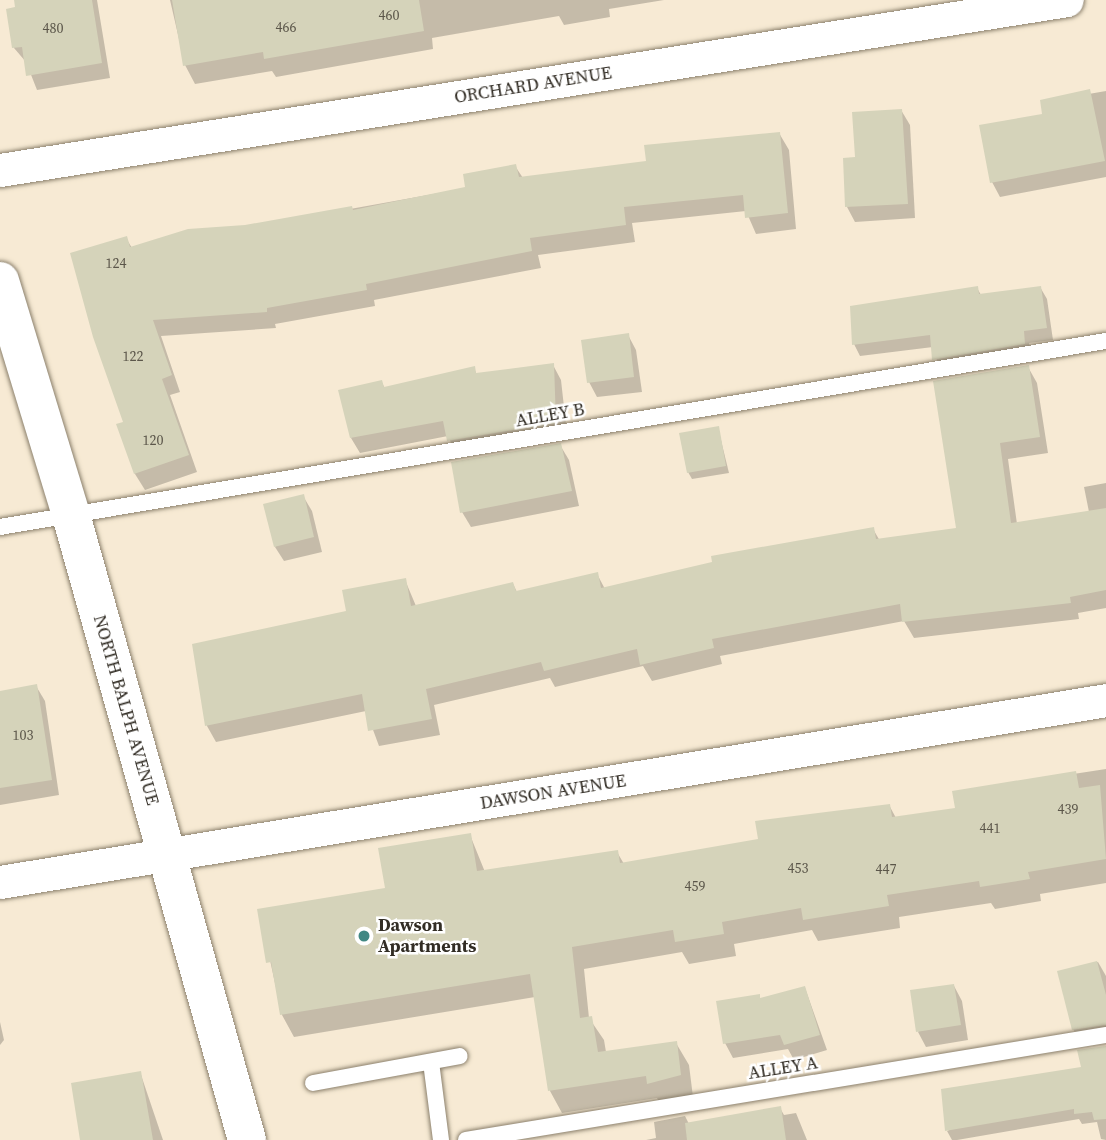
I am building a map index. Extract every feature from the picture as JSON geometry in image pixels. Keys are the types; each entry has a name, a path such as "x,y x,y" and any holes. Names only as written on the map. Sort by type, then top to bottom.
{"street":[{"name":"ORCHARD AVENUE","path":"0,170 1067,0"},
{"name":"NORTH BALPH AVENUE","path":"0,281 71,515 247,1140"},
{"name":"DAWSON AVENUE","path":"0,882 1106,700"}],"lane":[{"name":"ALLEY B","path":"0,527 1106,341"},
{"name":"ALLEY A","path":"466,1140 1106,1035"},
{"path":"313,1083 460,1056"},
{"path":"431,1062 441,1140"}],"building":[{"path":"14,0 92,0 102,63 26,76 22,47 12,48 6,9 15,7"},
{"path":"172,0 419,0 424,31 264,59 263,52 183,66"},
{"path":"1090,89 1105,161 990,183 979,125 1042,114 1040,100"},
{"path":"902,109 908,204 845,207 843,158 855,157 852,112"},
{"path":"780,132 788,213 745,218 743,195 624,207 626,225 530,238 532,251 366,284 367,290 267,308 267,312 153,320 172,375 162,379 189,455 134,474 116,424 123,422 93,337 70,253 127,236 130,247 188,229 245,225 352,206 353,210 465,187 463,174 516,164 519,177 646,161 644,145"},
{"path":"978,286 979,294 1041,286 1047,328 1024,331 1025,344 932,360 930,335 852,345 850,306"},
{"path":"629,333 634,377 587,383 581,340"},
{"path":"554,363 556,423 447,441 443,421 350,438 338,390 382,380 384,387 475,366 476,373"},
{"path":"1029,365 1040,437 1000,443 1011,523 1106,508 1106,590 1070,597 1071,603 902,622 900,604 712,639 714,648 640,665 637,649 544,671 541,662 426,689 432,719 368,731 362,694 205,726 192,644 346,611 342,590 406,578 411,606 513,582 516,591 598,572 601,588 712,562 711,556 874,527 876,539 956,528 933,381"},
{"path":"719,426 726,466 687,473 679,433"},
{"path":"561,443 572,491 460,513 451,462"},
{"path":"304,494 314,537 274,547 263,504"},
{"path":"37,684 52,780 0,788 0,691"},
{"path":"1076,771 1079,788 1100,785 1106,859 1028,872 1030,879 980,887 979,881 887,895 889,906 803,920 801,908 722,922 724,934 675,942 673,930 572,947 580,1018 592,1016 598,1052 677,1041 681,1075 647,1084 646,1076 548,1091 530,974 280,1015 271,962 266,963 257,909 385,888 378,848 471,833 477,871 618,850 620,863 758,839 755,821 890,804 892,817 955,808 952,791"},
{"path":"1097,961 1106,995 1106,1025 1072,1030 1057,971"},
{"path":"954,984 961,1025 916,1032 910,990"},
{"path":"805,986 820,1035 784,1045 780,1035 723,1044 716,1001 760,994 760,998"},
{"path":"1106,1046 1106,1119 1094,1120 1092,1112 1074,1114 1074,1109 945,1131 941,1089 1081,1067 1077,1050"},
{"path":"141,1071 153,1140 80,1140 71,1083"},
{"path":"781,1106 786,1140 687,1140 685,1123"}],"place":[{"name":"Dawson Apartments","path":"364,936"}]}
